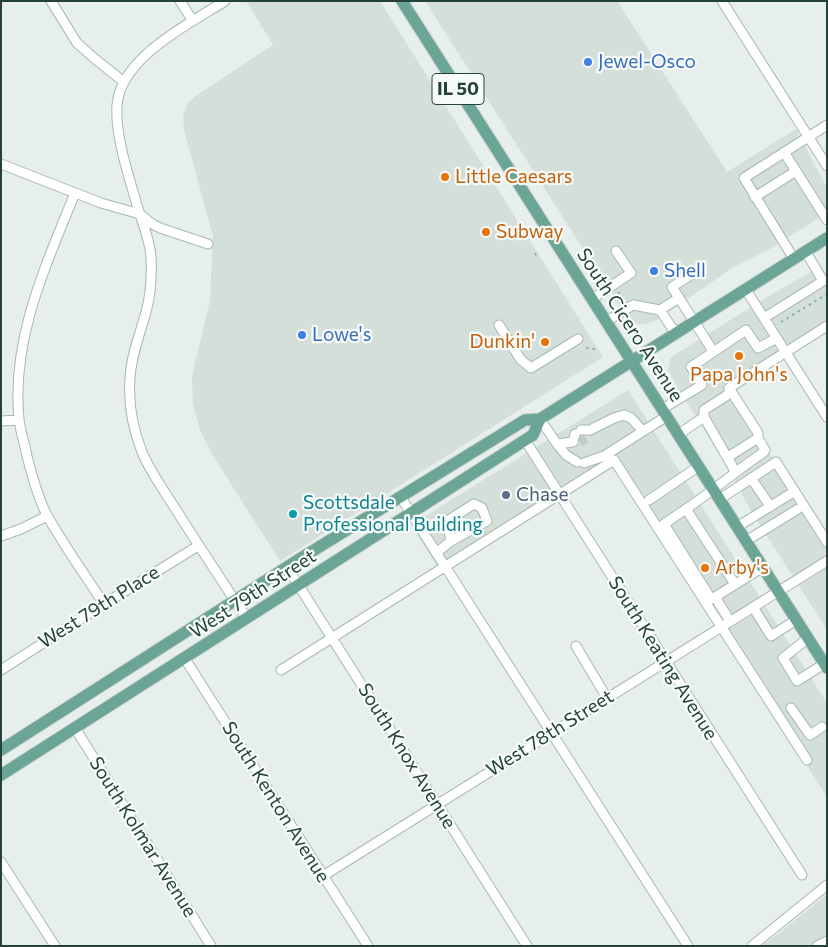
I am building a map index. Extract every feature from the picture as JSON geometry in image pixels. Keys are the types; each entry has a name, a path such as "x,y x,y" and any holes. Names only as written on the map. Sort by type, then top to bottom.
{"main road":[{"name":"South Cicero Avenue","path":"402,1 633,361 825,666"},
{"name":"West 79th Street","path":"1,750 400,496 525,420 540,419 827,238"},
{"name":"West 79th Street","path":"1,775 525,440 532,435 540,419"}],"street":[{"path":"51,1 77,43 124,82"},
{"path":"180,1 193,21"},
{"path":"225,1 154,48 143,58 124,82 119,93 117,106 120,138 150,244 151,283 148,305 132,362 130,376 130,405 134,425 142,453 150,467 198,546 247,619"},
{"path":"722,1 827,166"},
{"path":"794,259 744,178 827,125"},
{"path":"784,152 827,220"},
{"path":"1,164 101,203 140,214 160,228 208,244"},
{"path":"755,197 796,171"},
{"path":"75,193 36,294 27,323 21,354 18,386 19,420 31,474 47,516 104,604"},
{"path":"592,298 631,273 616,251"},
{"path":"764,318 823,281 806,252"},
{"path":"689,276 672,287 713,352"},
{"path":"746,290 827,417"},
{"path":"606,321 633,305 660,310 679,298"},
{"path":"660,310 676,334"},
{"path":"499,326 521,360 531,368 578,339"},
{"path":"735,471 704,417 704,410 729,393 729,388 827,326"},
{"path":"540,419 566,455 581,462 604,456 642,431 702,385 691,366 746,330 758,348 777,338"},
{"path":"717,494 735,471 765,451 758,438 758,433 729,388"},
{"path":"557,444 581,436 614,418 624,415 631,418 642,431"},
{"path":"679,434 704,417"},
{"path":"1,421 19,420"},
{"path":"728,457 758,438"},
{"name":"South Keating Avenue","path":"525,440 802,876"},
{"path":"281,670 614,460 807,760"},
{"path":"762,567 711,599 664,524 686,509 751,478 776,462 827,542"},
{"path":"649,500 699,466"},
{"path":"751,478 770,506"},
{"path":"737,527 795,491"},
{"path":"400,496 688,946"},
{"path":"436,553 451,541 487,521 482,508 474,504 447,521 451,541"},
{"path":"686,509 735,584"},
{"path":"746,541 798,509"},
{"path":"1,536 21,529 47,516"},
{"name":"West 79th Place","path":"1,670 198,546"},
{"name":"West 78th Street","path":"323,876 827,561"},
{"name":"South Knox Avenue","path":"287,567 527,946"},
{"path":"716,597 730,621"},
{"path":"753,607 771,636 796,620"},
{"path":"808,638 783,658 797,682 825,666"},
{"path":"576,646 607,698"},
{"name":"South Kenton Avenue","path":"184,659 368,946"},
{"path":"791,708 810,734 825,728"},
{"name":"South Kolmar Avenue","path":"75,728 211,946"},
{"path":"1,862 55,946"},
{"path":"752,946 827,885"},
{"path":"817,946 827,941"}],"path":[{"path":"535,253 538,258"},
{"path":"616,290 625,302"},
{"path":"782,322 827,294"},
{"path":"586,348 596,349"}],"shaded area":[{"path":"246,1 380,1 603,357 280,561 215,459 200,431 193,404 192,377 210,300 213,236 184,130 183,115 188,103 197,95 273,45"},
{"path":"425,1 617,1 727,172 796,129 827,188 827,213 768,250 734,267 655,321 636,324 620,307"},
{"path":"821,266 827,275 827,326 776,358 730,395 827,542 827,630 751,511 728,468 675,384 668,369 670,359 676,354 767,297"},
{"path":"628,390 827,703 827,797 614,464 442,574 411,525"},
{"path":"827,894 827,946 763,946"}],"tunnel":[{"path":"580,442 586,439"}],"place":[{"name":"Jewel-Osco","path":"588,62"},
{"name":"Little Caesars","path":"445,177"},
{"name":"Subway","path":"486,232"},
{"name":"Shell","path":"654,271"},
{"name":"Lowe's","path":"302,335"},
{"name":"Dunkin'","path":"545,342"},
{"name":"Papa John's","path":"739,356"},
{"name":"Chase","path":"506,495"},
{"name":"Scottsdale Professional Building","path":"293,514"},
{"name":"Arby's","path":"705,568"}]}
